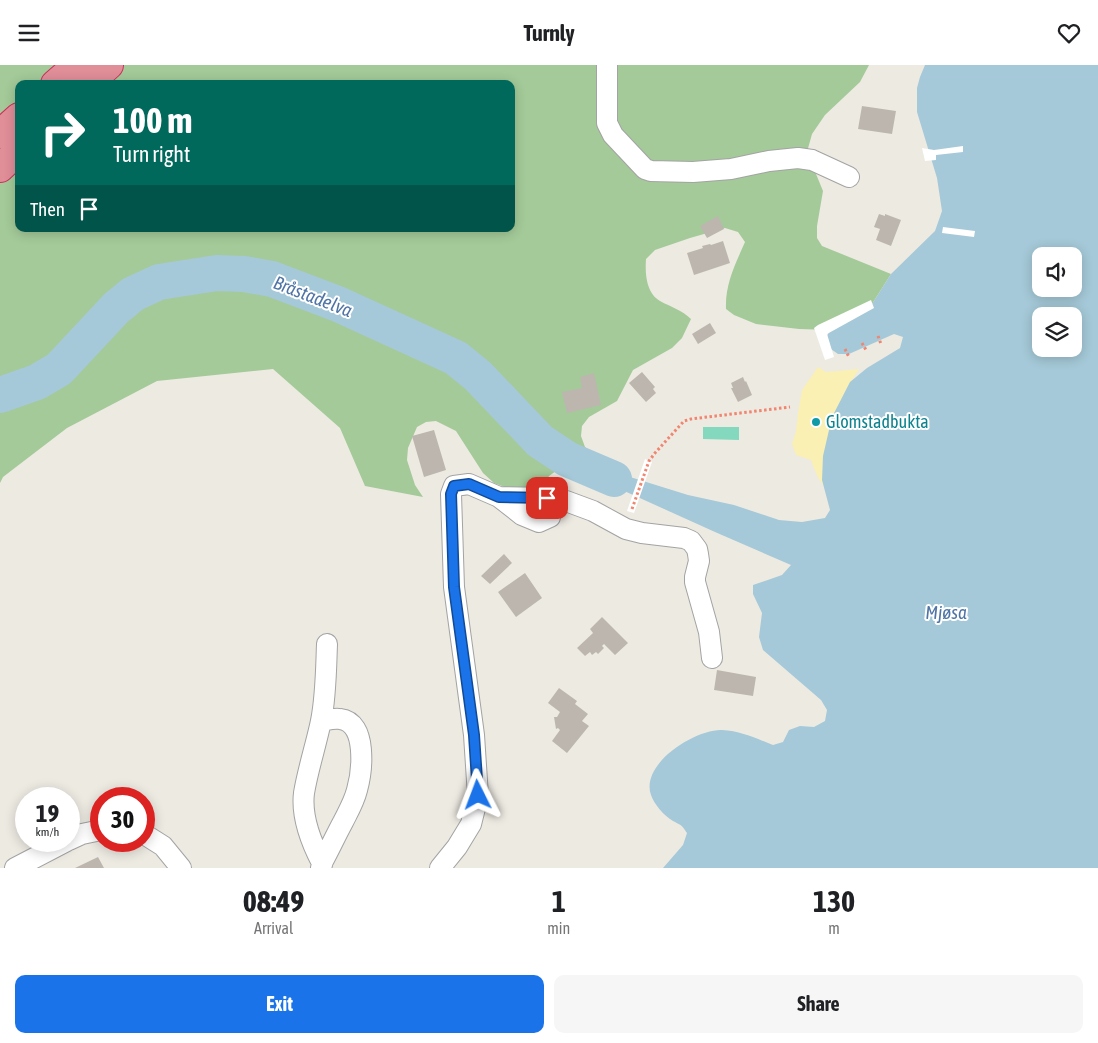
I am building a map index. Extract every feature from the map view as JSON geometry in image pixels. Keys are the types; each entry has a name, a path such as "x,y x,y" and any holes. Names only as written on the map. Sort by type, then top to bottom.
{"highway":[{"path":"60,80 77,65"},
{"path":"92,80 108,65"},
{"path":"0,134 15,121"},
{"path":"0,168 15,154"}],"street":[{"path":"607,65 607,123 613,135 646,169 651,171 693,172 731,169 769,161 798,158 812,160 849,177"},
{"path":"440,868 457,847 471,825 478,795 474,735 454,587 451,494 454,486 469,484 499,497 547,498 566,501 593,511 626,529 684,538 691,541 698,554 699,561 695,582 709,632 712,658"},
{"path":"322,865 305,820 304,794 326,691 327,644"},
{"path":"321,721 340,719 349,722 359,734 361,749 357,791 322,865"},
{"path":"155,841 162,846 176,867"},
{"path":"15,868 46,852"}],"path":[{"path":"878,336 881,344"},
{"path":"862,343 866,350"},
{"path":"845,349 849,357"},
{"path":"633,504 649,461 684,421 790,407"}],"green space":[{"path":"0,65 869,65 860,82 825,115 812,134 807,152 823,191 817,226 817,238 822,246 891,274 872,304 830,330 799,329 756,324 734,315 726,309 729,283 745,242 738,232 725,228 655,250 646,259 646,276 649,288 660,301 691,319 682,338 672,348 633,370 617,401 589,417 582,426 581,436 585,447 614,472 614,479 611,485 578,473 556,471 549,476 539,493 528,496 494,483 483,473 456,431 436,421 426,422 417,427 408,448 407,460 415,485 423,497 365,486 340,428 273,369 157,381 67,428 3,477 0,483"},
{"path":"703,427 739,427 739,440 703,439"}],"sand":[{"name":"Glomstadbukta","path":"818,367 826,372 859,369 844,393 827,488 815,472 811,460 796,455 792,444 796,431 802,390"}],"water":[{"name":"Mjøsa","path":"925,65 1098,65 1098,868 663,868 683,845 687,833 681,825 663,813 651,795 650,783 654,772 672,751 698,735 722,730 748,735 773,745 783,742 789,730 800,726 814,727 825,721 827,710 821,700 763,650 759,637 762,613 753,594 753,585 782,575 791,565 611,485 614,479 614,472 688,495 734,505 779,520 802,522 825,518 830,510 822,480 823,456 832,417 850,382 867,368 900,348 903,337 894,334 849,354 838,354 828,347 827,336 830,330 872,304 891,274 935,231 942,211 937,178 917,112 917,88"}],"pier":[{"path":"963,146 963,152 936,155 936,160 925,161 922,148 934,150"},
{"path":"943,227 975,231 974,237 942,233"},
{"path":"871,300 874,308 827,334 834,357 825,360 814,328"},
{"path":"645,459 652,462 634,513 627,511"}],"building":[{"path":"862,106 896,111 892,134 858,129"},
{"path":"879,214 885,216 885,214 901,220 891,246 876,240 880,229 874,227"},
{"path":"718,216 724,229 707,238 700,226"},
{"path":"723,241 730,263 694,275 687,253 703,248 702,246"},
{"path":"710,323 716,333 698,344 692,334"},
{"path":"642,372 655,387 653,389 656,393 646,402 629,383"},
{"path":"594,373 601,405 567,413 562,392 582,388 580,377"},
{"path":"743,377 752,395 738,402 731,388 733,388 731,383"},
{"path":"434,430 446,470 424,477 412,436"},
{"path":"504,554 512,563 490,584 481,576"},
{"path":"525,573 542,598 516,617 498,592"},
{"path":"602,617 628,643 615,655 604,644 602,646 604,648 598,654 596,652 592,655 590,652 585,656 577,648 593,633 590,629"},
{"path":"717,670 756,677 753,696 714,690"},
{"path":"559,688 577,701 575,704 588,714 582,721 589,726 567,753 552,741 560,730 556,729 554,717 557,717 560,712 548,703"},
{"path":"98,857 104,868 75,868"}],"waterway":[{"name":"Bråstadelva","path":"0,395 37,382 59,369 116,308 133,294 159,282 217,273 244,274 272,279 338,304 456,358 478,376 540,441 567,459 614,479"}],"place":[{"name":"Glomstadbukta","path":"816,422"}],"route":[{"path":"478,795 474,735 454,587 451,494 454,486 469,484 499,497 547,498"}]}
